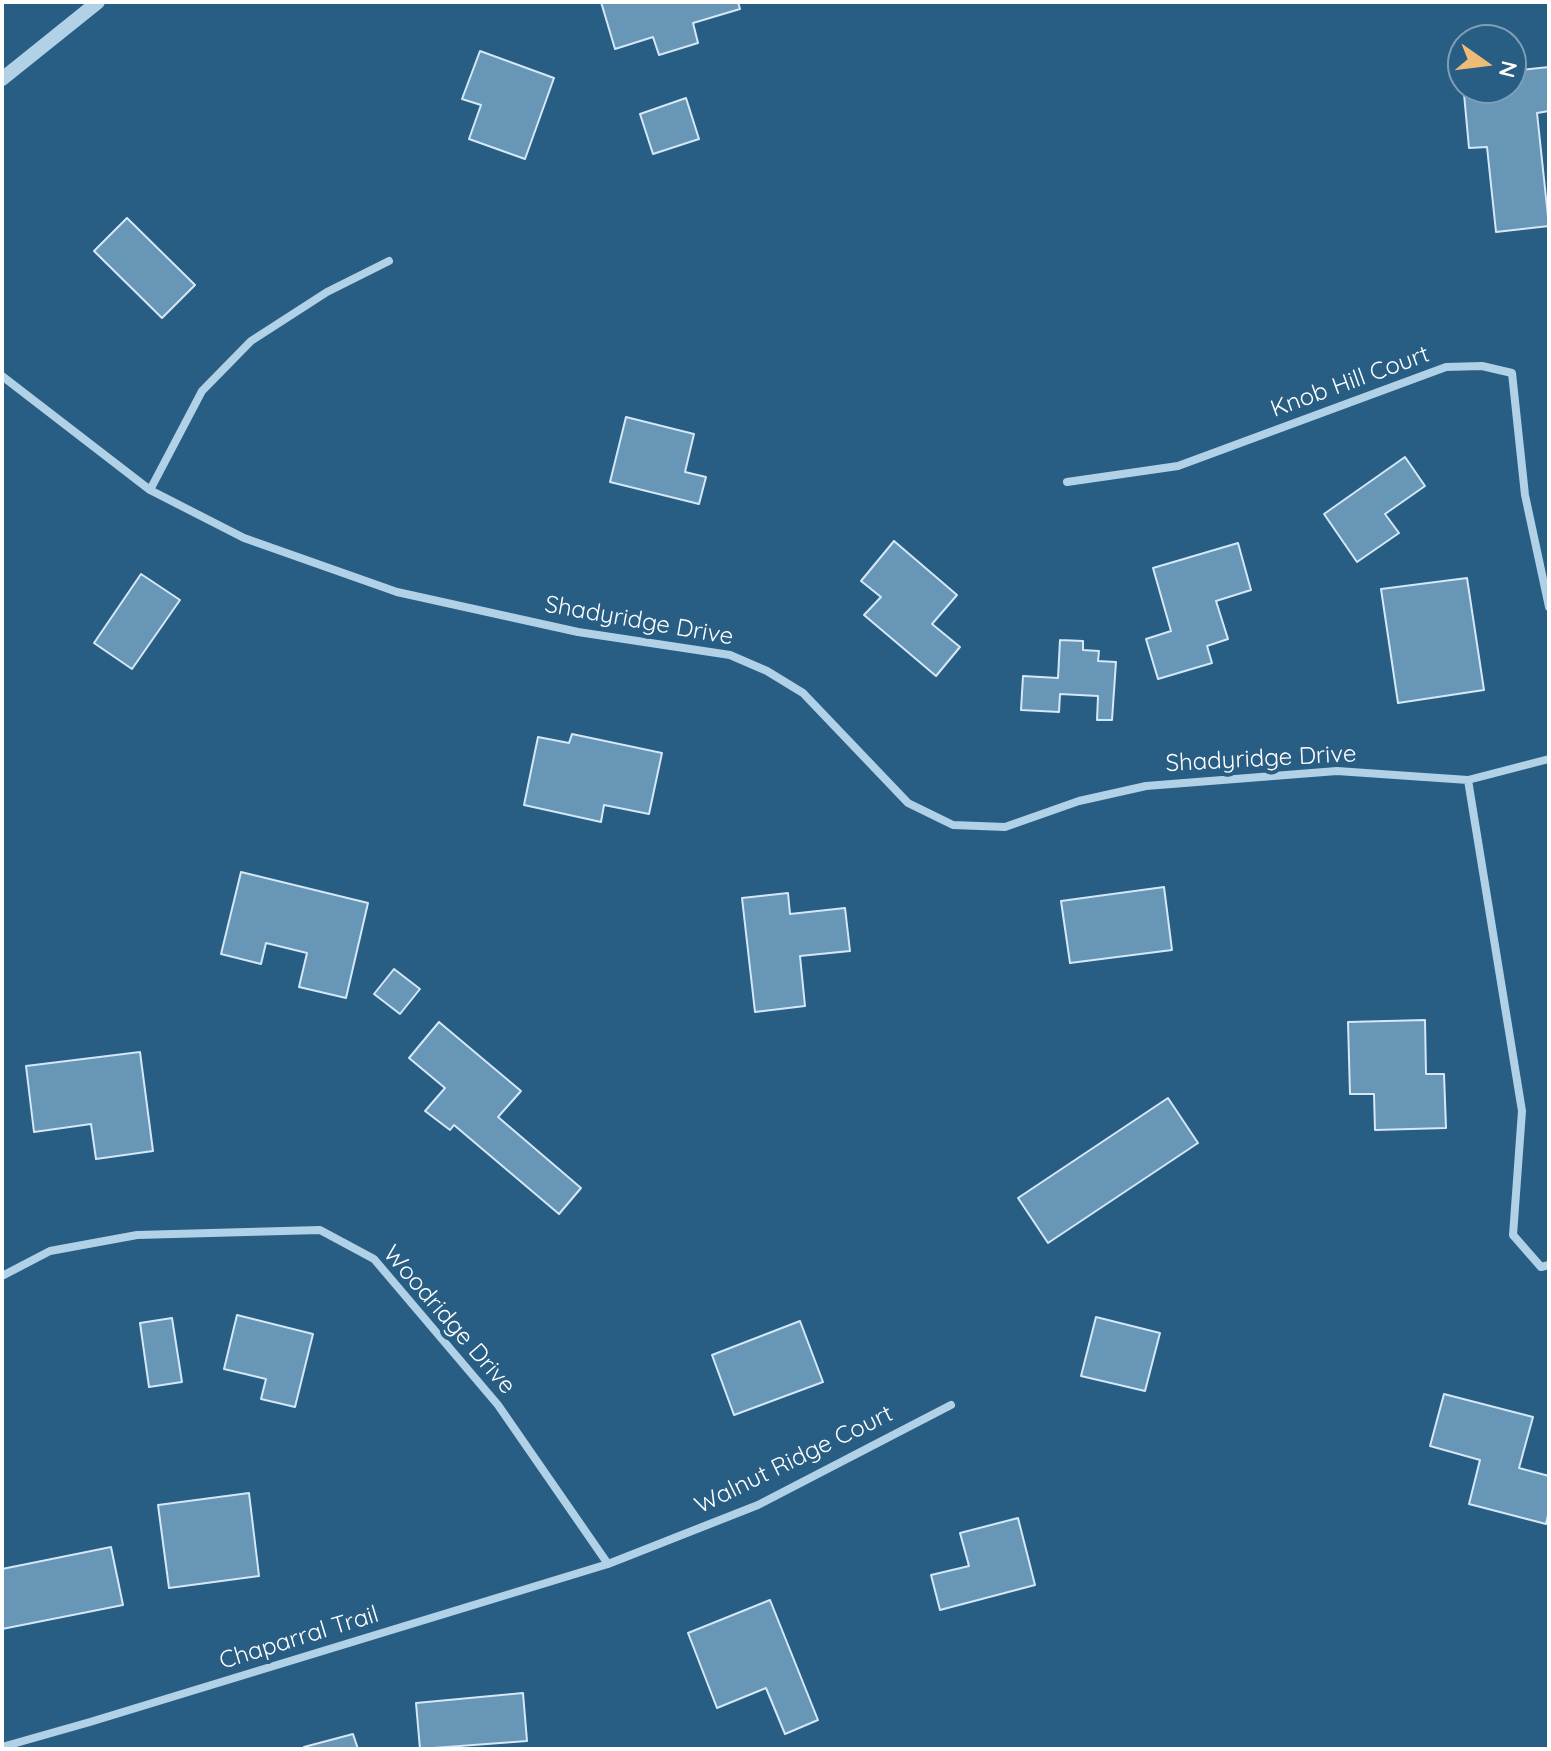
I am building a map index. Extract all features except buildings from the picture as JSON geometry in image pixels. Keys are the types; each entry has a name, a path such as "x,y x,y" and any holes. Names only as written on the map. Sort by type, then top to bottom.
{"street":[{"path":"2,79 98,2"},
{"path":"150,490 202,391 251,341 327,292 389,261"},
{"name":"Knob Hill Court","path":"1067,482 1178,466 1446,367 1482,366 1512,373 1525,495 1549,607"},
{"name":"Shadyridge Drive","path":"2,376 150,490 244,538 397,592 578,632 730,655 767,671 803,693 908,803 953,825 1005,827 1079,801 1146,786 1337,771 1468,780 1549,759"},
{"path":"1468,780 1522,1111 1513,1235 1541,1267 1549,1265"},
{"name":"Woodridge Drive","path":"2,1276 50,1251 137,1235 320,1230 374,1259 498,1405 608,1564"},
{"name":"Walnut Ridge Court","path":"608,1564 758,1505 951,1405"},
{"name":"Chaparral Trail","path":"2,1747 608,1564"}]}
